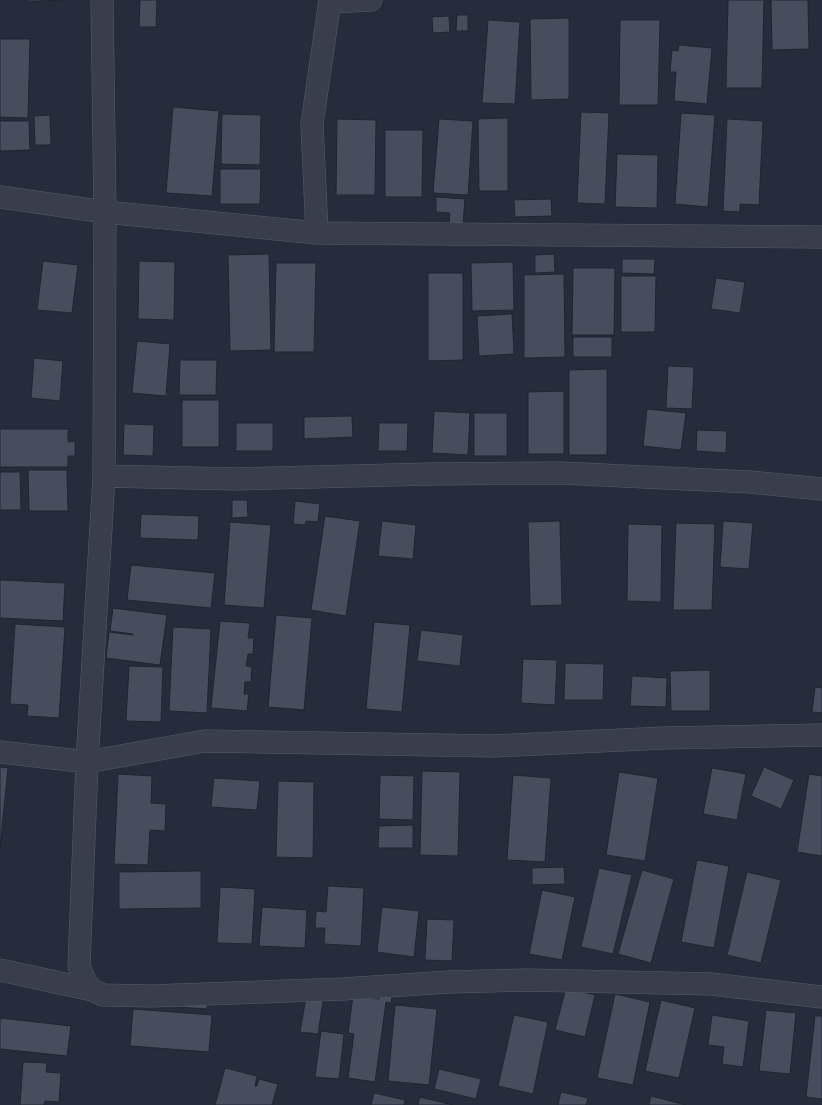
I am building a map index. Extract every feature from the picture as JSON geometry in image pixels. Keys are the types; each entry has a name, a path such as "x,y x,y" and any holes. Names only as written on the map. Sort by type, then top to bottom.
{"street":[{"path":"92,990 86,983 79,966 86,762 104,476 105,212 102,0"},
{"path":"317,233 312,124 330,1 371,0"},
{"path":"0,196 105,212 317,233 822,237"},
{"path":"104,476 236,479 430,474 560,473 750,482 822,489"},
{"path":"0,752 86,762 205,741 495,746 663,738 822,735"},
{"path":"0,970 92,990 103,995 151,996 343,989 448,982 527,980 711,984 822,997"}],"building":[{"path":"28,0 61,0 28,2"},
{"path":"140,0 157,0 156,27 139,27"},
{"path":"728,0 764,0 762,88 726,88"},
{"path":"771,0 808,0 809,49 772,50"},
{"path":"457,15 468,15 468,31 456,31"},
{"path":"449,16 450,32 433,33 432,17"},
{"path":"569,18 569,99 531,100 530,19"},
{"path":"488,20 520,22 515,104 482,103"},
{"path":"620,20 660,20 658,105 619,105"},
{"path":"0,39 30,39 28,118 0,117"},
{"path":"679,45 712,48 707,104 674,101 676,72 670,72 672,50 678,51"},
{"path":"173,107 219,111 212,196 166,193"},
{"path":"581,112 609,113 605,204 577,203"},
{"path":"681,113 715,115 708,207 675,204"},
{"path":"222,114 261,115 260,165 221,164"},
{"path":"50,115 51,145 35,145 34,116"},
{"path":"508,118 508,191 479,191 478,119"},
{"path":"337,119 376,120 375,195 336,195"},
{"path":"439,119 473,121 468,195 433,193"},
{"path":"727,119 763,121 759,205 740,204 740,212 723,211"},
{"path":"0,121 29,121 30,150 0,151"},
{"path":"385,130 423,130 422,197 385,197"},
{"path":"617,154 658,155 657,208 615,207"},
{"path":"220,169 261,169 260,204 220,204"},
{"path":"436,197 465,199 463,224 449,223 450,213 436,212"},
{"path":"551,199 552,216 515,217 514,200"},
{"path":"269,254 271,350 230,351 228,255"},
{"path":"554,254 555,272 535,273 535,255"},
{"path":"622,259 655,259 654,274 622,273"},
{"path":"43,261 78,265 72,313 37,310"},
{"path":"139,261 175,262 174,320 138,319"},
{"path":"513,262 514,310 472,311 471,263"},
{"path":"276,263 316,263 314,352 274,352"},
{"path":"573,268 615,268 614,335 572,335"},
{"path":"428,273 463,273 463,360 428,361"},
{"path":"564,274 565,357 524,358 524,275"},
{"path":"621,276 656,276 655,332 621,332"},
{"path":"716,278 745,282 740,313 711,309"},
{"path":"512,314 514,354 479,356 477,316"},
{"path":"573,337 612,337 612,357 573,357"},
{"path":"137,341 170,344 166,396 132,393"},
{"path":"34,358 63,361 60,401 31,398"},
{"path":"180,360 217,360 216,395 179,395"},
{"path":"668,366 694,367 692,409 666,408"},
{"path":"607,369 607,455 569,455 569,370"},
{"path":"564,391 564,454 528,454 528,392"},
{"path":"182,400 219,400 219,447 182,447"},
{"path":"647,409 686,413 681,450 643,446"},
{"path":"434,411 470,413 468,455 432,453"},
{"path":"474,413 507,413 507,456 474,456"},
{"path":"352,416 353,437 304,439 304,417"},
{"path":"236,423 273,423 273,451 236,451"},
{"path":"379,423 408,423 407,451 378,451"},
{"path":"124,424 154,425 153,456 123,455"},
{"path":"0,429 68,429 68,442 75,441 75,456 68,456 68,467 0,467"},
{"path":"697,430 727,431 726,453 696,451"},
{"path":"28,470 67,470 68,511 29,511"},
{"path":"0,472 20,472 21,510 0,510"},
{"path":"232,500 247,500 248,517 232,518"},
{"path":"295,501 320,504 318,522 306,521 305,525 293,524"},
{"path":"141,514 199,516 198,540 140,538"},
{"path":"325,516 360,521 346,616 311,610"},
{"path":"382,521 416,525 413,559 378,556"},
{"path":"560,521 562,605 530,606 528,522"},
{"path":"723,521 753,523 749,569 720,567"},
{"path":"230,522 271,525 264,608 224,605"},
{"path":"676,523 715,524 712,610 673,610"},
{"path":"628,524 662,525 661,602 627,601"},
{"path":"131,565 215,573 211,608 127,600"},
{"path":"0,580 65,583 63,621 0,618"},
{"path":"113,608 167,615 160,665 106,658 109,632 133,635 110,631"},
{"path":"276,615 312,618 304,710 268,707"},
{"path":"220,621 250,623 248,638 254,638 253,654 248,654 246,666 252,667 251,682 245,682 244,694 249,694 247,711 211,708"},
{"path":"374,622 410,625 402,712 366,709"},
{"path":"15,624 65,627 59,718 27,716 28,705 10,704"},
{"path":"173,627 211,629 207,713 169,711"},
{"path":"421,630 463,635 460,666 417,661"},
{"path":"523,659 557,660 555,705 521,703"},
{"path":"565,663 604,664 603,700 564,700"},
{"path":"129,666 163,667 161,722 126,721"},
{"path":"710,670 710,711 671,711 670,671"},
{"path":"632,676 667,678 666,707 630,706"},
{"path":"815,687 822,688 822,713 812,712"},
{"path":"0,767 8,768 0,848"},
{"path":"764,767 794,780 781,809 751,796"},
{"path":"712,768 746,774 737,820 703,814"},
{"path":"422,771 460,772 458,856 420,855"},
{"path":"619,772 658,778 645,861 606,855"},
{"path":"118,774 152,776 151,803 166,804 165,831 150,830 148,865 114,864"},
{"path":"809,774 822,776 822,856 797,852"},
{"path":"380,775 414,776 413,820 379,819"},
{"path":"513,775 551,778 545,862 507,860"},
{"path":"214,778 260,781 257,810 211,807"},
{"path":"278,781 314,782 313,858 276,857"},
{"path":"413,825 413,848 378,848 379,826"},
{"path":"697,860 729,866 714,948 681,942"},
{"path":"564,867 565,884 532,885 532,868"},
{"path":"599,868 632,875 613,954 581,947"},
{"path":"642,870 674,879 651,963 618,954"},
{"path":"201,871 201,908 119,909 119,872"},
{"path":"747,872 781,880 761,963 727,955"},
{"path":"328,886 364,888 361,946 324,944 325,928 315,928 316,911 326,912"},
{"path":"220,887 255,889 252,944 217,943"},
{"path":"542,890 575,897 562,960 529,954"},
{"path":"262,907 307,910 305,948 259,946"},
{"path":"382,907 419,911 414,957 377,952"},
{"path":"427,919 454,920 452,961 425,960"},
{"path":"566,988 595,995 585,1037 555,1030"},
{"path":"380,989 393,991 391,1003 386,1002 375,1082 348,1078 354,1034 348,1033 353,996 379,999"},
{"path":"179,992 208,994 207,1009 178,1007"},
{"path":"615,994 650,1002 633,1085 597,1078"},
{"path":"306,998 323,1001 318,1034 300,1032"},
{"path":"661,1000 695,1008 679,1078 645,1071"},
{"path":"395,1005 437,1009 429,1085 388,1081"},
{"path":"133,1009 212,1015 209,1052 130,1046"},
{"path":"766,1010 796,1013 790,1074 759,1071"},
{"path":"514,1015 548,1022 533,1094 498,1086"},
{"path":"712,1015 749,1021 743,1067 722,1064 724,1047 708,1045"},
{"path":"815,1016 822,1016 822,1099 806,1097"},
{"path":"0,1018 71,1026 67,1056 0,1049"},
{"path":"321,1031 344,1034 339,1079 315,1077"},
{"path":"23,1062 47,1063 46,1072 61,1073 59,1102 45,1101 44,1105 20,1105"},
{"path":"225,1068 257,1076 255,1086 257,1086 259,1079 278,1084 272,1105 215,1105"},
{"path":"439,1069 481,1079 476,1099 434,1089"},
{"path":"561,1092 588,1098 586,1105 558,1105"},
{"path":"374,1093 405,1100 404,1105 371,1105"},
{"path":"651,1096 686,1105 649,1105"},
{"path":"420,1097 453,1105 418,1105"}]}
